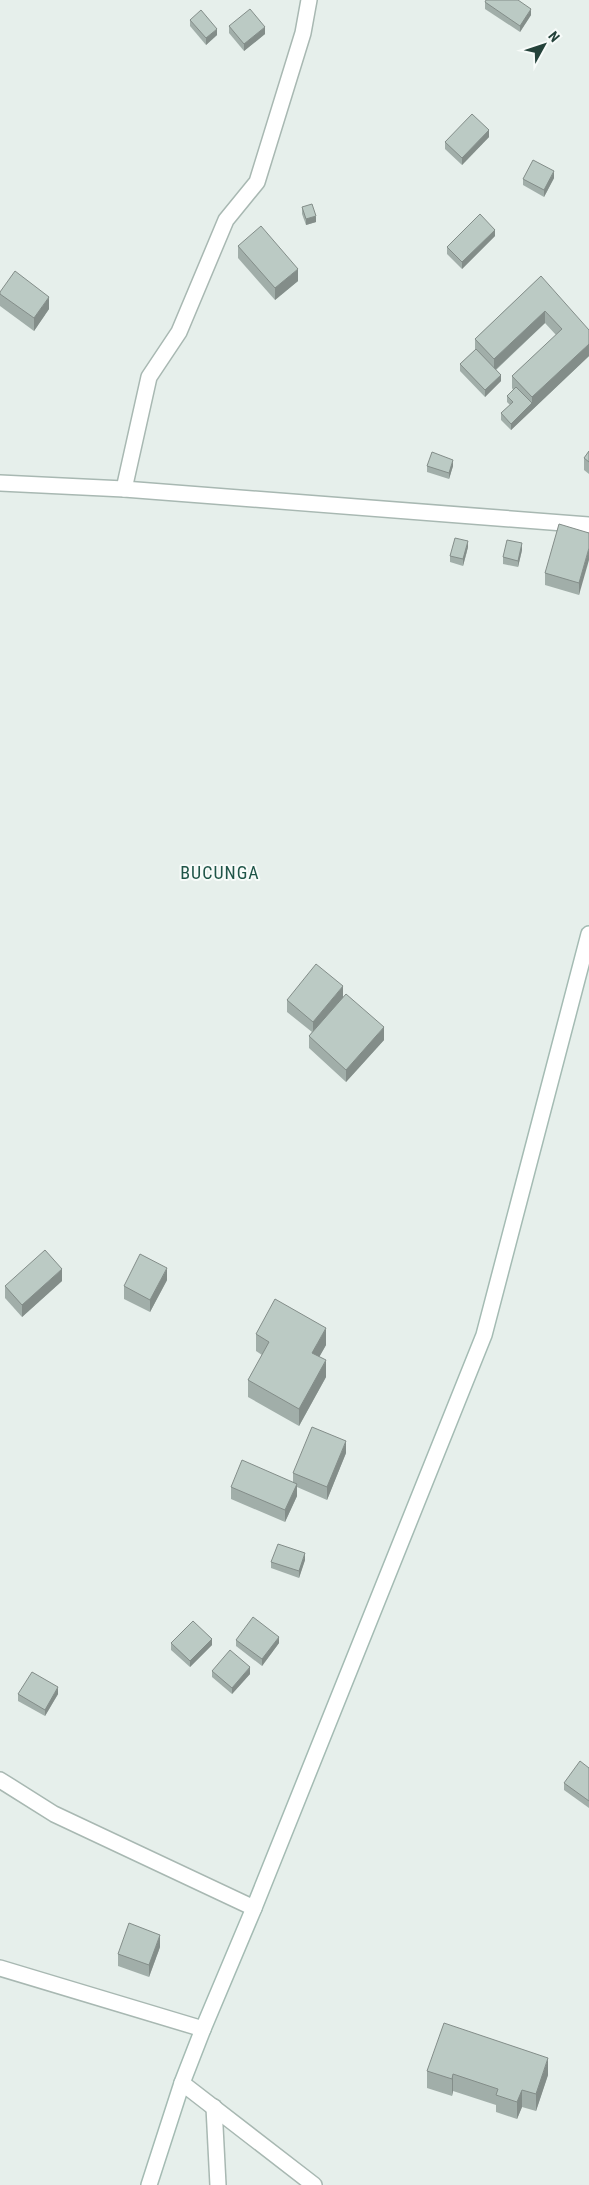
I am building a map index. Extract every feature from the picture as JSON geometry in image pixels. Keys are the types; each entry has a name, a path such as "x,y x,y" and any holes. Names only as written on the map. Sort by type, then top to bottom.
{"street":[{"path":"124,489 149,377 179,332 226,220 257,182 303,33 309,0"},
{"path":"0,483 124,489 589,525"},
{"path":"149,2185 182,2084 203,2029 254,1908 484,1335 589,934"},
{"path":"0,1780 54,1814 254,1908"},
{"path":"0,1968 203,2029"},
{"path":"182,2084 314,2185"},
{"path":"214,2107 218,2185"}],"building":[{"path":"486,0 518,0 531,9 520,26 485,2"},
{"path":"250,9 265,27 244,44 229,26"},
{"path":"201,10 217,29 206,38 190,20"},
{"path":"472,114 489,130 462,158 445,142"},
{"path":"533,160 554,171 544,190 523,179"},
{"path":"312,204 316,216 306,219 302,207"},
{"path":"480,214 495,230 462,262 447,247"},
{"path":"261,226 298,269 275,288 238,246"},
{"path":"15,271 49,297 34,318 0,294"},
{"path":"541,276 589,330 589,344 532,397 512,376 562,329 545,311 494,359 475,339"},
{"path":"476,349 501,375 485,390 460,364"},
{"path":"516,387 532,403 511,424 501,413 513,402 507,396"},
{"path":"589,451 589,462 584,458"},
{"path":"432,452 453,460 449,473 427,466"},
{"path":"559,524 589,533 589,548 579,583 545,573"},
{"path":"455,538 468,541 463,559 450,556"},
{"path":"507,540 522,543 518,561 503,557"},
{"path":"316,964 343,986 313,1022 287,1000"},
{"path":"346,994 384,1027 346,1070 309,1036"},
{"path":"45,1250 62,1269 22,1305 5,1286"},
{"path":"140,1254 167,1268 150,1300 124,1286"},
{"path":"275,1299 326,1328 312,1353 326,1360 299,1409 248,1380 269,1342 256,1334"},
{"path":"312,1427 346,1441 327,1487 293,1473"},
{"path":"242,1460 297,1484 285,1510 231,1487"},
{"path":"278,1544 305,1553 299,1571 271,1562"},
{"path":"253,1617 279,1637 262,1659 236,1640"},
{"path":"193,1621 212,1639 190,1661 171,1643"},
{"path":"230,1650 250,1667 232,1688 212,1671"},
{"path":"32,1672 58,1687 45,1710 18,1694"},
{"path":"580,1761 589,1768 589,1801 564,1783"},
{"path":"129,1923 160,1935 149,1965 118,1954"},
{"path":"444,2023 548,2058 536,2094 522,2090 517,2102 496,2095 498,2089 453,2074 452,2079 427,2071"}],"district":[{"name":"BUCUNGA","path":"220,873"}]}
